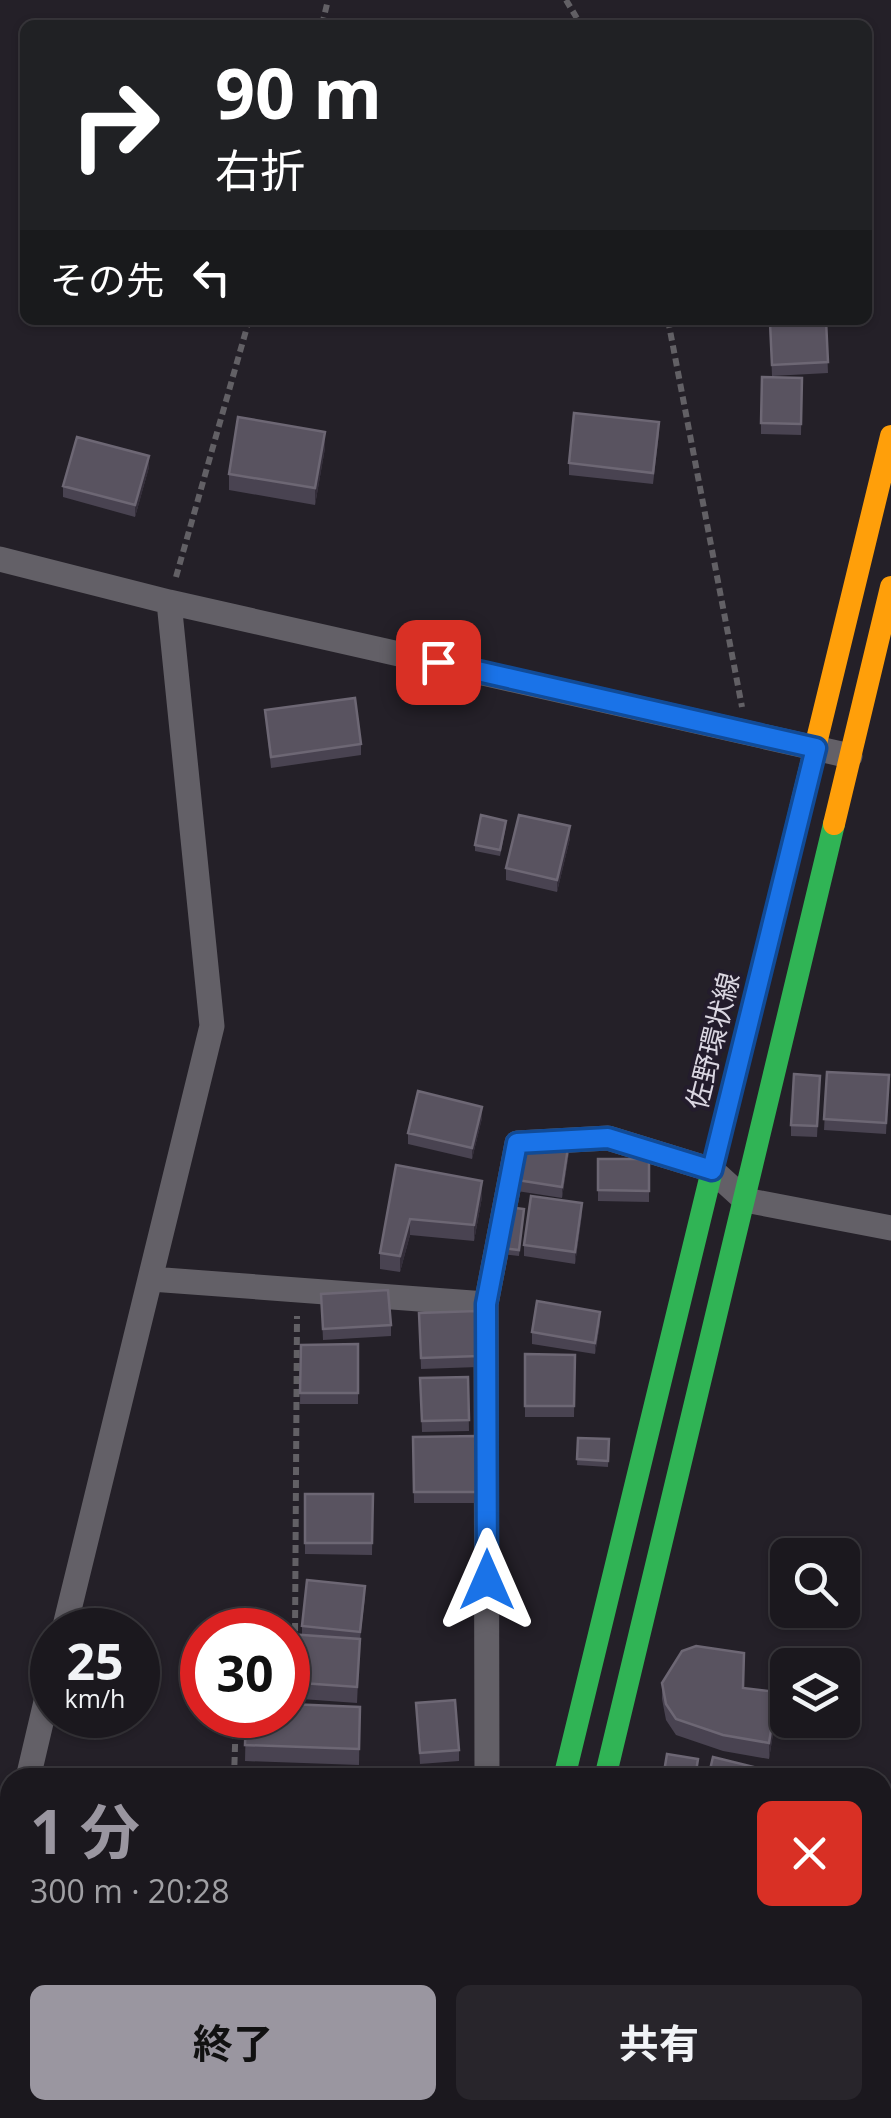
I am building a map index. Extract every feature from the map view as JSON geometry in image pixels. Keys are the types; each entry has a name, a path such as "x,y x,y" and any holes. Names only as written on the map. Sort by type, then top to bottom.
{"main road":[{"name":"佐野環状線","path":"566,1768 891,436"},
{"path":"608,1768 891,586"}],"street":[{"path":"0,560 850,756"},
{"path":"70,1608 212,1026 169,602"},
{"path":"488,1768 486,1304 517,1143 608,1138 712,1170 745,1200 891,1228"},
{"path":"152,1278 486,1304"},
{"path":"30,1768 37,1738"}],"path":[{"path":"169,602 248,325"},
{"path":"669,325 746,731"},
{"path":"295,1608 297,1290"},
{"path":"234,1768 235,1738"}],"building":[{"path":"770,325 826,325 828,362 772,365"},
{"path":"762,377 802,378 801,424 761,423"},
{"path":"574,413 659,422 653,473 569,463"},
{"path":"238,417 325,432 315,488 229,474"},
{"path":"77,437 149,456 135,505 63,486"},
{"path":"355,698 361,744 271,757 265,710"},
{"path":"481,815 506,821 500,850 475,845"},
{"path":"519,815 570,826 557,880 506,868"},
{"path":"827,1072 889,1075 886,1123 824,1119"},
{"path":"794,1074 820,1076 817,1126 791,1125"},
{"path":"418,1091 482,1107 472,1148 408,1133"},
{"path":"524,1135 569,1141 562,1187 517,1180"},
{"path":"598,1159 649,1159 649,1191 598,1190"},
{"path":"396,1165 482,1181 474,1225 410,1219 400,1256 380,1253"},
{"path":"531,1196 582,1203 575,1252 524,1245"},
{"path":"507,1207 524,1209 519,1250 502,1248"},
{"path":"388,1290 391,1325 323,1329 321,1294"},
{"path":"537,1301 600,1312 595,1343 532,1332"},
{"path":"477,1311 478,1356 421,1358 419,1313"},
{"path":"358,1344 358,1393 300,1393 301,1345"},
{"path":"525,1354 575,1355 574,1406 525,1406"},
{"path":"468,1377 469,1420 422,1421 420,1378"},
{"path":"477,1436 477,1492 414,1492 413,1437"},
{"path":"578,1438 609,1439 608,1461 577,1459"},
{"path":"305,1494 373,1494 372,1543 305,1543"},
{"path":"307,1580 365,1586 360,1632 310,1627 310,1608 304,1608"},
{"path":"310,1636 360,1639 357,1687 310,1684"},
{"path":"696,1646 744,1653 743,1688 770,1691 769,1743 723,1735 676,1719 666,1704 662,1683 682,1651"},
{"path":"455,1700 459,1750 420,1753 416,1703"},
{"path":"310,1705 360,1707 359,1749 245,1745 245,1738 310,1738"},
{"path":"667,1754 698,1759 697,1768 665,1768"},
{"path":"713,1757 758,1768 710,1768"}],"traffic: fast":[{"path":"566,1768 800,809"},
{"path":"607,1768 834,824"}],"traffic: slow":[{"path":"800,809 891,436"},
{"path":"834,824 891,587"}],"route":[{"path":"438,662 816,748 712,1170 688,1159 608,1138 517,1143 486,1304 487,1580"}]}
